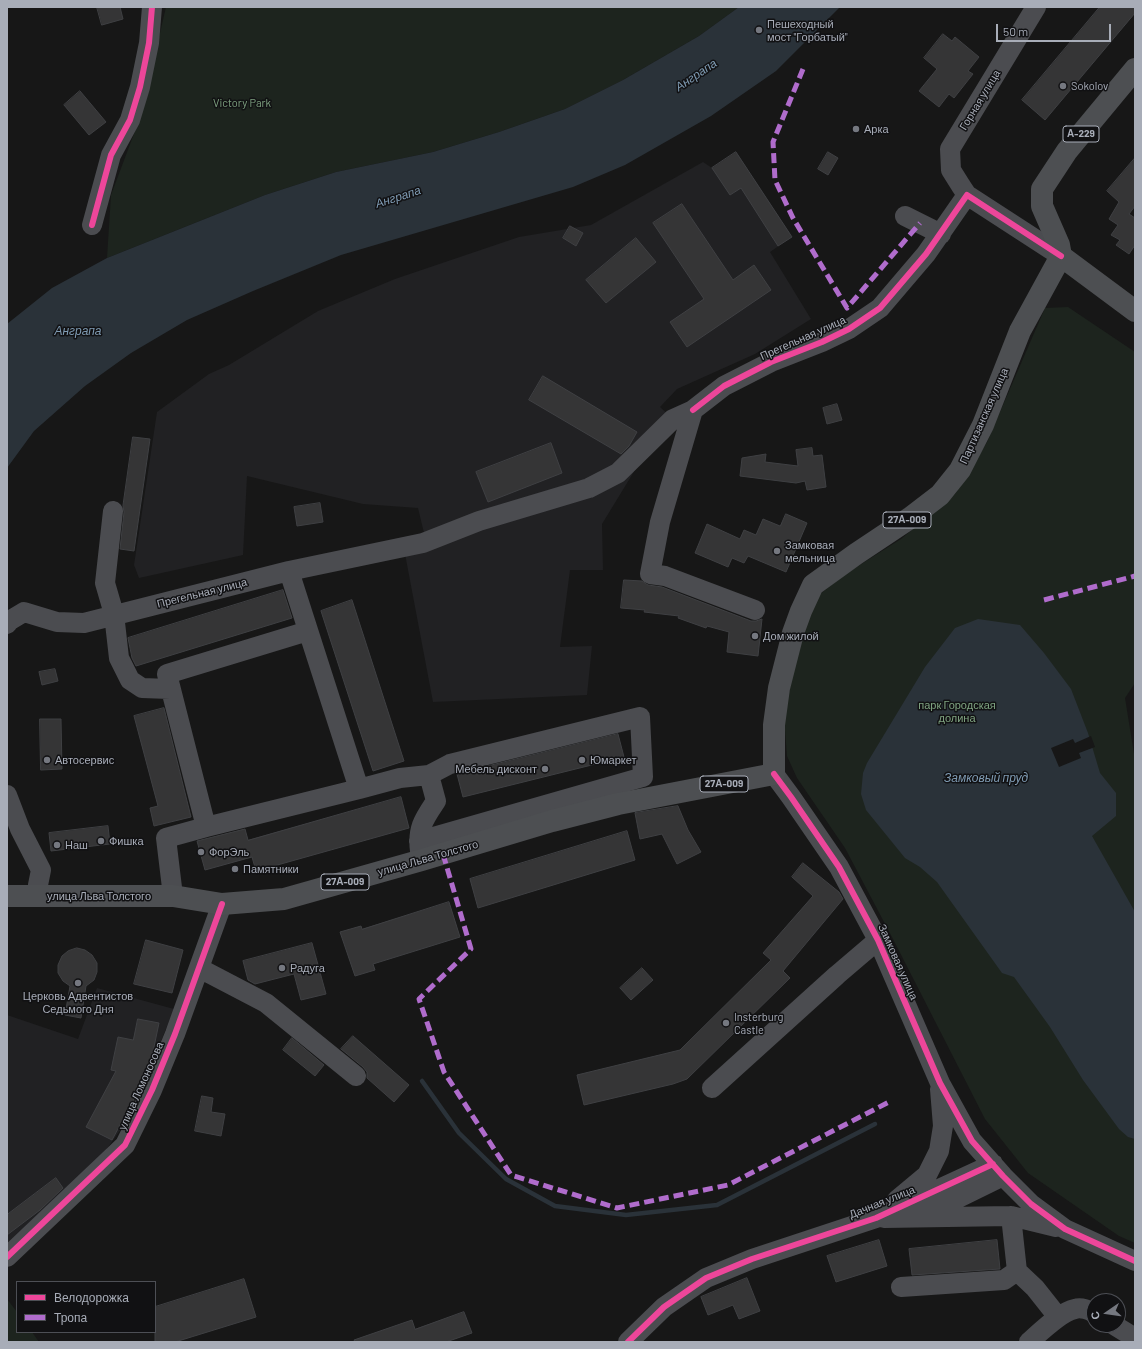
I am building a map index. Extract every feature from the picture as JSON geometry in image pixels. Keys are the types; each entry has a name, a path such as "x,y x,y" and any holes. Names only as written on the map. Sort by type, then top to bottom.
{"main road":[{"name":"А-229","path":"1061,256 1059,246 1042,206 1042,189 1067,151 1135,69"},
{"path":"1061,256 1135,311"},
{"name":"Партизанская улица","path":"774,774 774,725 779,688 793,633 813,585 910,518 940,495 960,470 983,425 1020,332 1061,256"},
{"name":"улица Льва Толстого","path":"7,896 173,896 222,904 284,899 420,851 552,821 618,804 774,774"}],"street":[{"path":"92,225 111,155 130,120 140,87 149,43 152,7"},
{"name":"Горная улица","path":"967,195 951,170 950,149 1036,7"},
{"path":"967,195 1061,256"},
{"name":"Прегельная улица","path":"7,624 9,620 24,612 57,622 84,623 114,614 289,571 423,543 479,521 589,488 618,473 673,419 693,410 724,386 771,362 822,342 849,329 880,308 926,254 967,195"},
{"path":"905,216 941,234"},
{"path":"693,410 660,522 650,574 665,576 755,610"},
{"path":"113,511 105,583 114,614 119,658 130,680 142,688 170,689"},
{"path":"289,571 358,789"},
{"path":"206,828 167,674 308,630"},
{"path":"173,896 166,838 400,778 429,774 450,764 640,717 642,777 420,851 419,832 436,801 429,774"},
{"name":"Замковая улица","path":"774,774 839,867 878,940 940,1083 972,1141 998,1170"},
{"path":"7,795 20,830 41,870 37,896"},
{"name":"улица Ломоносова","path":"7,1257 125,1145 152,1090 175,1034 222,904"},
{"path":"712,1088 878,940"},
{"path":"199,968 266,1003 356,1076"},
{"name":"Дачная улица","path":"876,1218 927,1175 939,1151 943,1126 940,1083"},
{"name":"Дачная улица","path":"628,1342 664,1307 706,1278 752,1259 876,1218 948,1202 998,1170 1031,1204 1065,1229"},
{"path":"1011,1216 1017,1271 1035,1288 1058,1318"},
{"name":"Дачная улица","path":"876,1218 1011,1216 1065,1229 1135,1261"},
{"path":"901,1287 1004,1280 1017,1271"},
{"path":"1029,1342 1058,1318 1076,1308 1086,1309"},
{"path":"1126,1332 1135,1338"}],"shaded area":[{"path":"736,152 792,237 770,252 811,319 755,354 677,389 660,407 673,419 635,470 602,524 603,570 570,570 560,647 592,646 587,695 433,702 402,538 424,533 418,508 363,504 247,476 243,555 139,578 134,565 157,412 209,374 229,365 318,311 395,279 519,237 591,225 703,162 712,168"},
{"path":"97,988 174,1009 131,1115 106,1150 7,1243 7,1015 78,1039"}],"green space":[{"name":"Victory Park","path":"166,7 739,7 699,36 623,80 565,109 499,132 433,152 336,172 265,195 107,258 111,195 141,115"},
{"name":"парк Городская долина","path":"1068,307 1135,352 1135,683 1125,698 1135,760 1135,1243 1119,1236 1028,1173 985,1119 845,848 797,778 787,756 784,718 799,639 816,597 847,573 901,539 955,494 987,442 1045,308"},
{"path":"7,1299 16,1311 16,1333 33,1333 39,1342 7,1342"}],"water":[{"name":"Анграпа","path":"739,7 840,7 776,71 711,116 625,165 573,187 341,255 187,320 131,353 85,386 34,431 7,468 7,324 52,288 107,258 265,195 336,172 433,152 499,132 565,109 623,80 699,36"},
{"name":"Замковый пруд","path":"978,619 1020,625 1044,653 1071,689 1088,733 1100,773 1116,793 1116,816 1092,836 1135,912 1135,1139 1128,1137 1119,1129 1083,1080 1050,1027 1014,977 1002,973 937,882 920,867 905,858 866,810 861,794 863,773 867,763 925,667 955,628"}],"pier":[{"path":"1091,736 1095,747 1079,753 1081,758 1059,767 1051,748 1073,739 1075,743"}],"building":[{"path":"97,7 120,7 123,19 102,25"},
{"path":"1100,7 1135,7 1135,13 1045,120 1022,100"},
{"path":"943,34 952,41 955,37 979,57 968,71 973,74 954,98 949,94 939,107 919,91 937,69 924,58"},
{"path":"80,91 106,122 89,135 64,105"},
{"path":"736,152 792,237 778,246 741,188 730,195 712,168"},
{"path":"828,152 838,158 828,175 818,169"},
{"path":"1135,158 1135,206 1129,214 1135,218 1135,245 1129,254 1116,245 1120,240 1111,235 1118,225 1109,219 1119,202 1107,191"},
{"path":"682,204 733,280 754,265 771,290 687,347 670,322 704,299 653,223"},
{"path":"570,226 583,233 576,246 563,238"},
{"path":"636,238 656,262 606,303 586,280"},
{"path":"543,376 637,432 629,446 621,454 529,400"},
{"path":"837,404 842,420 827,424 823,408"},
{"path":"133,437 150,439 134,551 120,549 124,512 123,506"},
{"path":"551,443 562,473 488,502 476,472"},
{"path":"812,448 813,456 822,455 826,487 807,490 805,481 796,483 740,476 742,458 766,454 765,462 798,466 796,450"},
{"path":"320,503 323,522 297,526 294,507"},
{"path":"786,514 807,523 786,572 748,556 744,563 732,558 728,567 695,553 707,524 740,539 744,530 756,535 763,519 780,526"},
{"path":"624,580 642,581 648,585 662,587 751,621 762,619 758,656 727,652 729,632 707,626 706,628 678,618 679,616 644,612 645,610 621,608"},
{"path":"283,590 292,618 136,666 132,658 128,638"},
{"path":"352,600 404,761 373,771 321,611"},
{"path":"55,669 58,681 42,685 39,672"},
{"path":"164,708 191,817 154,826 150,808 158,806 134,716"},
{"path":"40,719 61,719 62,769 41,770"},
{"path":"618,734 624,757 463,797 457,774"},
{"path":"401,797 409,828 256,871 252,857 205,870 197,841 245,829 248,840"},
{"path":"678,806 688,830 701,852 677,864 662,834 640,839 635,813"},
{"path":"108,826 110,844 51,851 49,833"},
{"path":"627,831 635,860 478,908 470,879"},
{"path":"803,863 839,892 843,899 783,971 790,978 687,1079 673,1084 584,1105 577,1075 680,1050 771,960 763,953 813,896 792,877"},
{"path":"449,902 460,937 373,964 375,970 355,976 340,932 361,926 362,929"},
{"path":"146,940 183,950 172,993 134,984"},
{"name":"Радуга","path":"312,943 326,994 301,1000 294,974 255,984 248,980 243,961"},
{"name":"Церковь Адвентистов Седьмого Дня","path":"77,948 85,950 92,955 97,963 97,972 94,980 86,986 81,1018 65,1015 70,986 63,981 58,973 58,965 62,956 68,951"},
{"path":"642,968 653,980 631,1000 620,988"},
{"path":"138,1019 159,1023 150,1066 112,1140 86,1127 116,1071 111,1070 118,1037 133,1040"},
{"path":"353,1036 409,1085 394,1102 367,1078 367,1072 363,1067 341,1049"},
{"path":"292,1038 324,1065 315,1076 283,1050"},
{"path":"202,1096 213,1098 211,1112 225,1114 221,1136 195,1131"},
{"path":"56,1178 63,1188 40,1210 7,1235 7,1215"},
{"path":"879,1240 887,1266 836,1282 827,1256"},
{"path":"997,1240 1000,1269 912,1275 909,1249"},
{"path":"747,1278 760,1311 739,1319 733,1305 708,1315 701,1297"},
{"path":"244,1279 256,1317 175,1342 155,1342 156,1307"},
{"path":"464,1312 472,1333 446,1342 355,1342 354,1340 412,1320 415,1329"}],"waterway":[{"path":"422,1081 459,1133 506,1179 555,1206 626,1215 717,1205 875,1124"}],"marked path":[{"path":"803,69 773,142 775,180 793,218 847,308 920,223"},
{"path":"1044,600 1135,576"},
{"path":"443,854 471,949 419,999 444,1072 511,1175 617,1208 728,1185 889,1102"}],"cycle path":[{"path":"92,225 111,155 130,120 140,87 149,43 152,7"},
{"path":"693,410 724,386 771,362 822,342 849,329 880,308 926,254 967,195 1061,256"},
{"path":"774,774 839,867 878,940 940,1083 972,1141 1003,1176 1031,1204 1065,1229 1135,1261"},
{"path":"7,1257 125,1145 152,1090 175,1034 222,904"},
{"path":"628,1342 664,1307 706,1278 752,1259 876,1218 993,1164"}],"place":[{"name":"Пешеходный мост \"Горбатый\"","path":"759,30"},
{"name":"Sokolov","path":"1063,86"},
{"name":"Арка","path":"856,129"},
{"name":"Замковая мельница","path":"777,551"},
{"name":"Дом жилой","path":"755,636"},
{"name":"Автосервис","path":"47,760"},
{"name":"Юмаркет","path":"582,760"},
{"name":"Мебель дисконт","path":"545,769"},
{"name":"Фишка","path":"101,841"},
{"name":"Наш","path":"57,845"},
{"name":"ФорЭль","path":"201,852"},
{"name":"Памятники","path":"235,869"},
{"name":"Радуга","path":"282,968"},
{"name":"Церковь Адвентистов Седьмого Дня","path":"78,983"},
{"name":"Insterburg Castle","path":"726,1023"}]}
